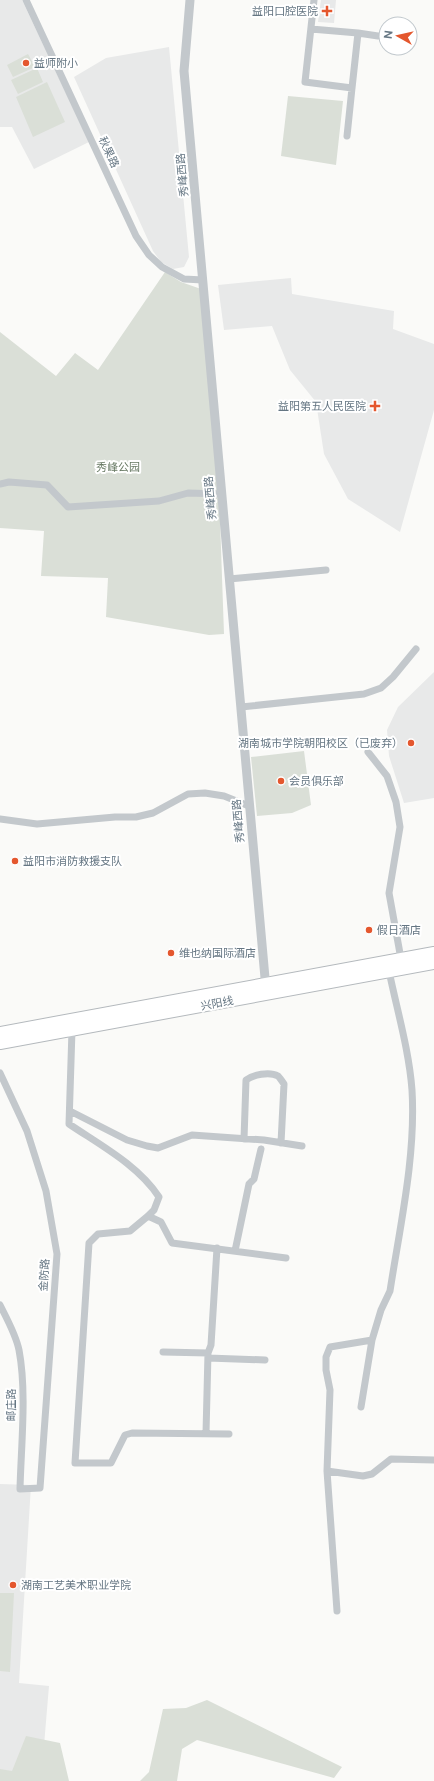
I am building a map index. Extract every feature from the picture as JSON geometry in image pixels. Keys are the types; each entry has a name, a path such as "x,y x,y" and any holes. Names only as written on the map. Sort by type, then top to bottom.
{"highway":[{"name":"兴阳线","path":"0,1043 72,1030 434,952"},
{"name":"兴阳线","path":"0,1033 434,963"}],"street":[{"name":"秋果路","path":"26,0 136,236 149,255 162,267 184,279 203,280"},
{"name":"秀峰西路","path":"190,0 184,71 266,989"},
{"path":"314,0 305,82 352,88"},
{"path":"311,29 378,36"},
{"path":"347,136 358,33"},
{"path":"0,484 9,482 47,485 68,507 159,501 188,493 222,494"},
{"path":"229,579 326,570"},
{"path":"240,708 364,694 381,688 393,677 416,649"},
{"path":"368,752 387,776 396,802 400,827 389,893 401,959"},
{"path":"0,819 37,824 115,817 136,818 153,813 188,794 205,793 224,796 249,806"},
{"path":"360,1407 372,1340 381,1310 390,1292 413,1137 412,1089 407,1056 389,971"},
{"path":"72,1030 69,1124 130,1167 153,1188 159,1197 154,1210 130,1230 98,1234 89,1243 75,1463 111,1463 126,1435 132,1432 229,1434"},
{"name":"金防路","path":"0,1073 30,1138 46,1191 57,1254 40,1488"},
{"path":"244,1139 246,1080 252,1075 273,1074 279,1077 284,1084 281,1143"},
{"path":"70,1111 127,1140 158,1148 192,1134 302,1146"},
{"path":"235,1251 249,1184 254,1178 261,1149"},
{"path":"148,1216 162,1222 172,1243 286,1258"},
{"path":"206,1433 208,1356 211,1345 218,1248"},
{"name":"邮庄路","path":"0,1305 10,1325 19,1350 22,1382 20,1489 40,1488"},
{"path":"337,1611 327,1471 330,1390 326,1370 326,1357 330,1347 372,1340"},
{"path":"163,1352 265,1360"},
{"path":"327,1471 363,1476 372,1474 392,1459 434,1460"}],"shaded area":[{"name":"益师附小","path":"0,0 22,0 89,142 34,169 12,127 0,127"},
{"name":"益阳口腔医院","path":"321,0 336,0 334,23 318,22"},
{"path":"169,47 189,257 184,267 173,269 161,262 153,251 74,77 106,58"},
{"name":"益阳第五人民医院","path":"291,278 292,294 394,311 393,329 434,344 434,410 400,532 348,499 324,454 316,402 290,370 272,326 224,330 218,285"},
{"name":"湖南城市学院朝阳校区（已废弃）","path":"434,672 434,798 404,803 389,756 387,730 398,707"},
{"name":"湖南工艺美术职业学院","path":"0,1484 31,1485 19,1683 49,1686 41,1781 0,1781"}],"green space":[{"path":"28,54 35,67 13,77 7,65"},
{"path":"37,68 43,82 18,94 11,80"},
{"path":"47,82 65,122 33,137 16,97"},
{"path":"288,96 343,101 336,165 281,156"},
{"name":"秀峰公园","path":"165,272 181,282 201,289 219,491 224,634 209,635 106,617 108,578 41,576 44,531 0,528 0,332 56,376 75,353 98,370"},
{"name":"会员俱乐部","path":"304,751 311,805 292,813 257,816 251,757"},
{"path":"0,1593 14,1593 10,1672 0,1671"},
{"path":"207,1700 342,1767 334,1778 197,1740 182,1749 177,1781 140,1781 149,1772 163,1709 186,1708"},
{"path":"26,1736 60,1743 69,1781 0,1781 0,1769 12,1771"}],"place":[{"name":"益阳口腔医院","path":"327,11"},
{"name":"益师附小","path":"26,63"},
{"name":"益阳第五人民医院","path":"375,406"},
{"name":"湖南城市学院朝阳校区（已废弃）","path":"411,743"},
{"name":"会员俱乐部","path":"281,781"},
{"name":"益阳市消防救援支队","path":"15,861"},
{"name":"假日酒店","path":"369,930"},
{"name":"维也纳国际酒店","path":"171,953"},
{"name":"湖南工艺美术职业学院","path":"13,1585"}]}
